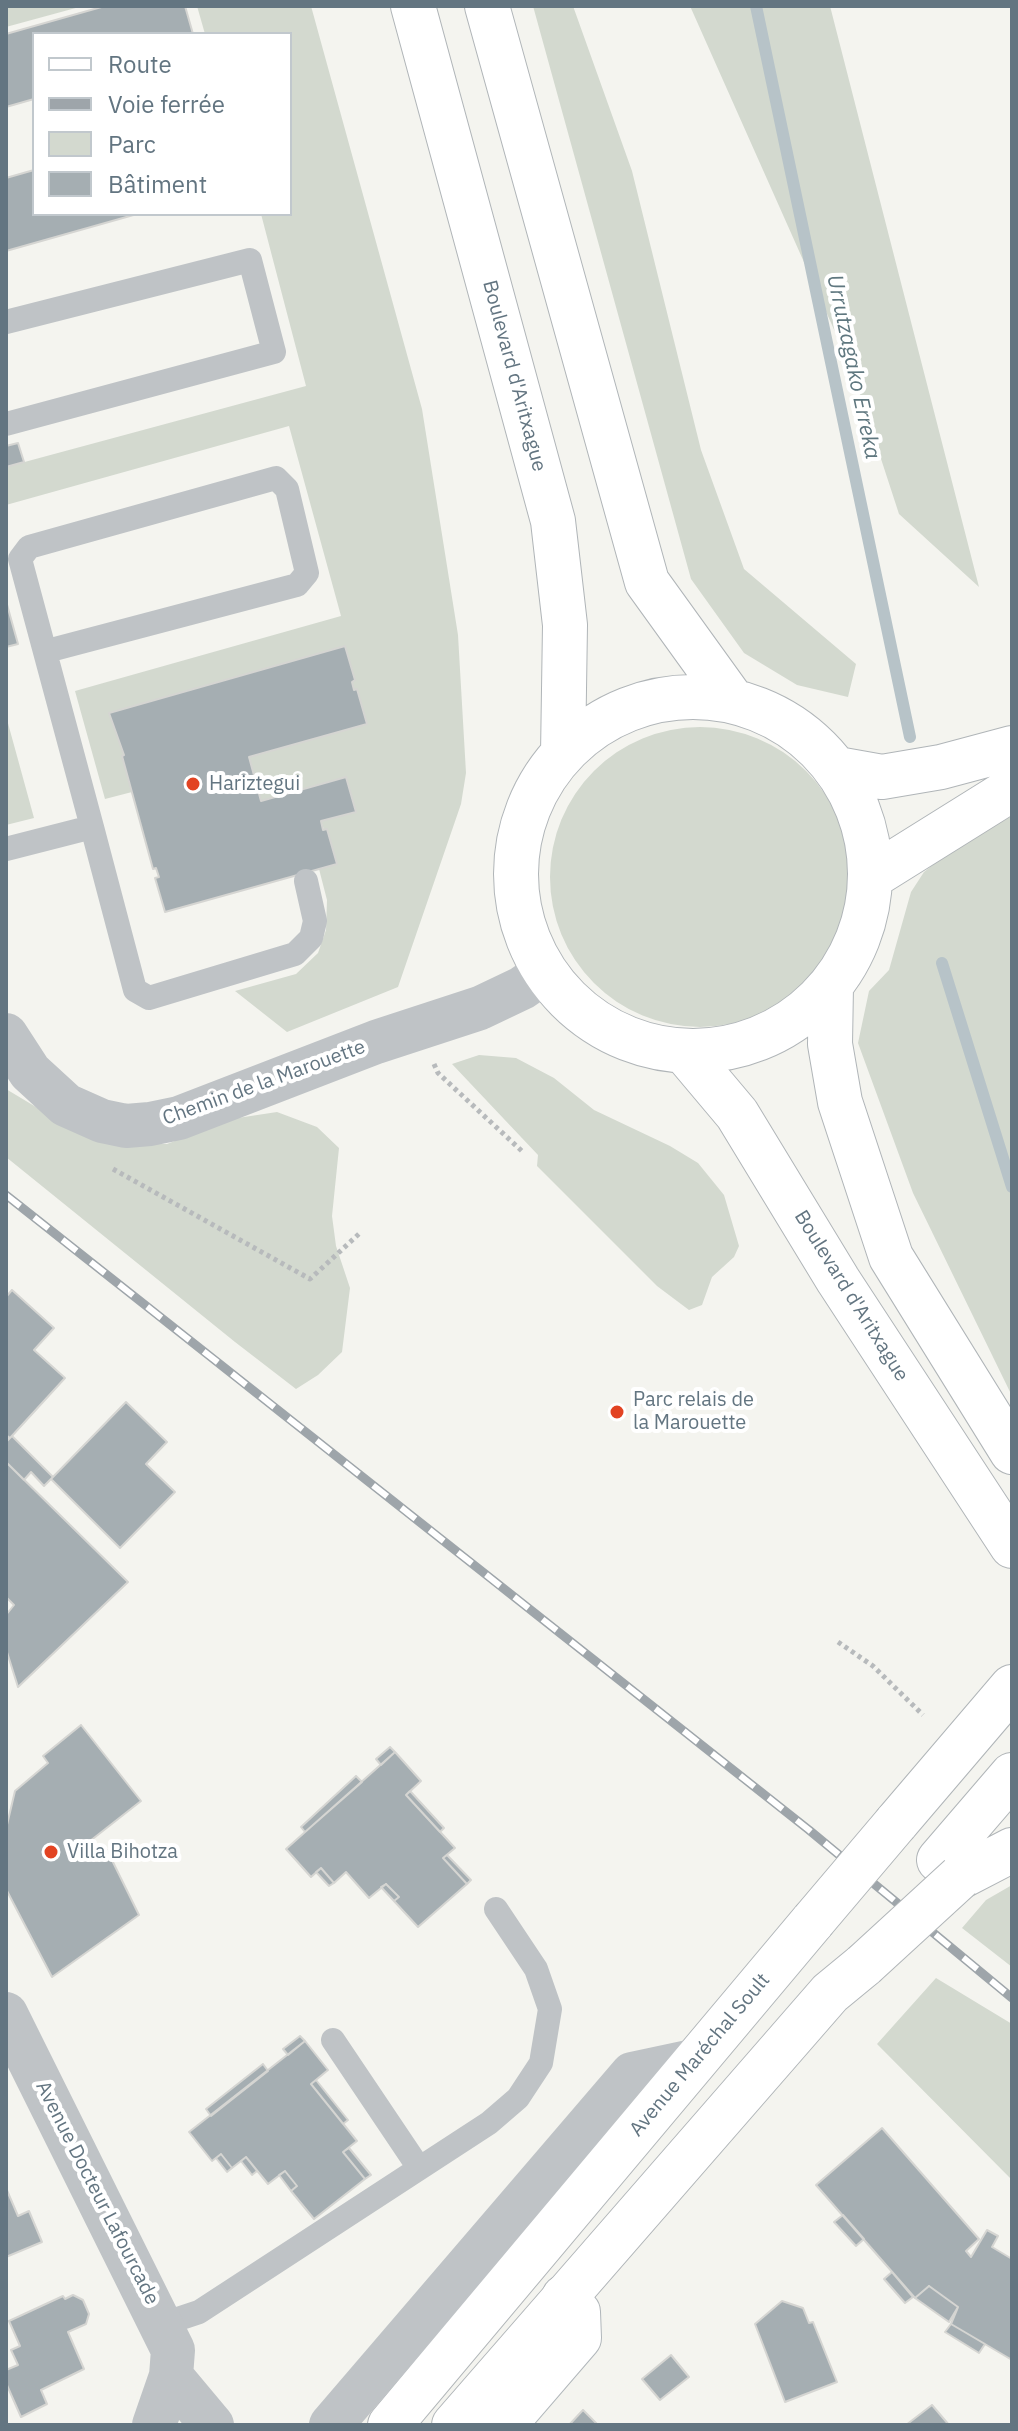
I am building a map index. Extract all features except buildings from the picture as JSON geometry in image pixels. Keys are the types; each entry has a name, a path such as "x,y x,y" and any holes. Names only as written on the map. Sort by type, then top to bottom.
{"main road":[{"name":"Boulevard d'Aritxague","path":"413,6 553,521 565,625 563,754"},
{"path":"487,6 647,582 732,700"},
{"path":"683,696 732,700 772,714 808,738 837,769 863,820 871,877 866,915 852,952 831,986 801,1014 765,1035 725,1048 684,1051 643,1044 605,1028 572,1003 545,972 525,931 516,887 518,842 532,798 563,754 590,730 634,707 683,696"},
{"path":"837,769 882,777 941,767 1012,748"},
{"path":"871,877 1012,789"},
{"path":"831,986 830,1044 840,1102 891,1257 1012,1452"},
{"name":"Boulevard d'Aritxague","path":"684,1051 737,1114 838,1280 1012,1546"},
{"name":"Avenue Maréchal Soult","path":"390,2425 693,2061 1012,1687"},
{"path":"454,2425 830,1993 950,1869 1012,1775"},
{"path":"950,1869 1012,1850"},
{"path":"504,2425 579,2338 578,2312 564,2297"}],"street":[{"name":"Chemin de la Marouette","path":"6,1035 30,1072 66,1105 102,1121 126,1126 150,1124 179,1118 376,1042 480,1008 522,988 545,972"},
{"name":"Avenue Docteur Lafourcade","path":"6,2014 163,2324 173,2350 171,2376 154,2425"},
{"path":"331,2425 632,2074 693,2061"},
{"path":"171,2376 212,2425"}],"lane":[{"path":"6,322 250,260 274,352 6,424"},
{"path":"47,651 297,585 307,573 287,489 276,478 29,547 20,559 135,990 149,998 295,954 311,938 315,921 306,881"},
{"path":"6,849 92,827"},
{"path":"163,2324 199,2312 489,2123 518,2098 541,2063 550,2009 536,1969 496,1909"},
{"path":"333,2040 419,2168"}],"path":[{"path":"432,1060 438,1073 524,1153"},
{"path":"100,1162 310,1279 361,1232"},
{"path":"838,1642 873,1666 923,1715"}],"green space":[{"path":"6,6 83,6 6,27"},
{"path":"197,6 311,6 422,409 458,635 466,773 461,804 398,987 287,1032 235,991 296,974 318,953 326,930 327,900 319,869 336,864 321,821 356,812 346,777 261,801 249,757 367,724 357,689 354,690 352,682 355,680 345,647 110,713 132,792 105,799 75,691 341,616 289,426 6,505 6,467 306,386 262,216 292,216 292,32 204,32"},
{"path":"533,6 573,6 632,171 701,450 744,569 856,664 848,697 797,685 744,653 691,579"},
{"path":"690,6 830,6 979,587 899,514 852,370"},
{"path":"6,716 34,818 6,825"},
{"path":"700,727 729,730 757,738 783,752 806,771 825,794 839,820 847,848 850,877 847,906 839,934 825,960 806,983 783,1002 757,1016 729,1024 700,1027 671,1024 643,1016 617,1002 594,983 575,960 561,934 553,906 550,877 553,848 561,820 575,794 594,771 617,752 643,738 671,730"},
{"path":"1012,816 1012,1396 913,1193 858,1043 869,991 889,970 911,892 924,872 955,847"},
{"path":"479,1055 516,1058 554,1078 594,1110 670,1146 698,1163 724,1195 739,1246 734,1257 712,1277 702,1305 689,1310 657,1286 537,1166 538,1155 452,1064"},
{"path":"6,1089 76,1131 113,1144 167,1144 231,1119 277,1112 317,1127 339,1148 332,1216 336,1246 350,1288 342,1352 318,1375 296,1389 235,1342 6,1157"},
{"path":"1012,1885 1012,1967 962,1928 986,1900"},
{"path":"936,1978 1012,2024 1012,2180 877,2044"}],"waterway":[{"name":"Urrutzagako Erreka","path":"756,6 910,737"},
{"path":"942,963 1012,1187"}],"railway":[{"path":"6,1195 809,1830 1012,1998"}],"place":[{"name":"Hariztegui","path":"193,784"},
{"name":"Parc relais de la Marouette","path":"617,1412"},
{"name":"Villa Bihotza","path":"51,1852"}]}
